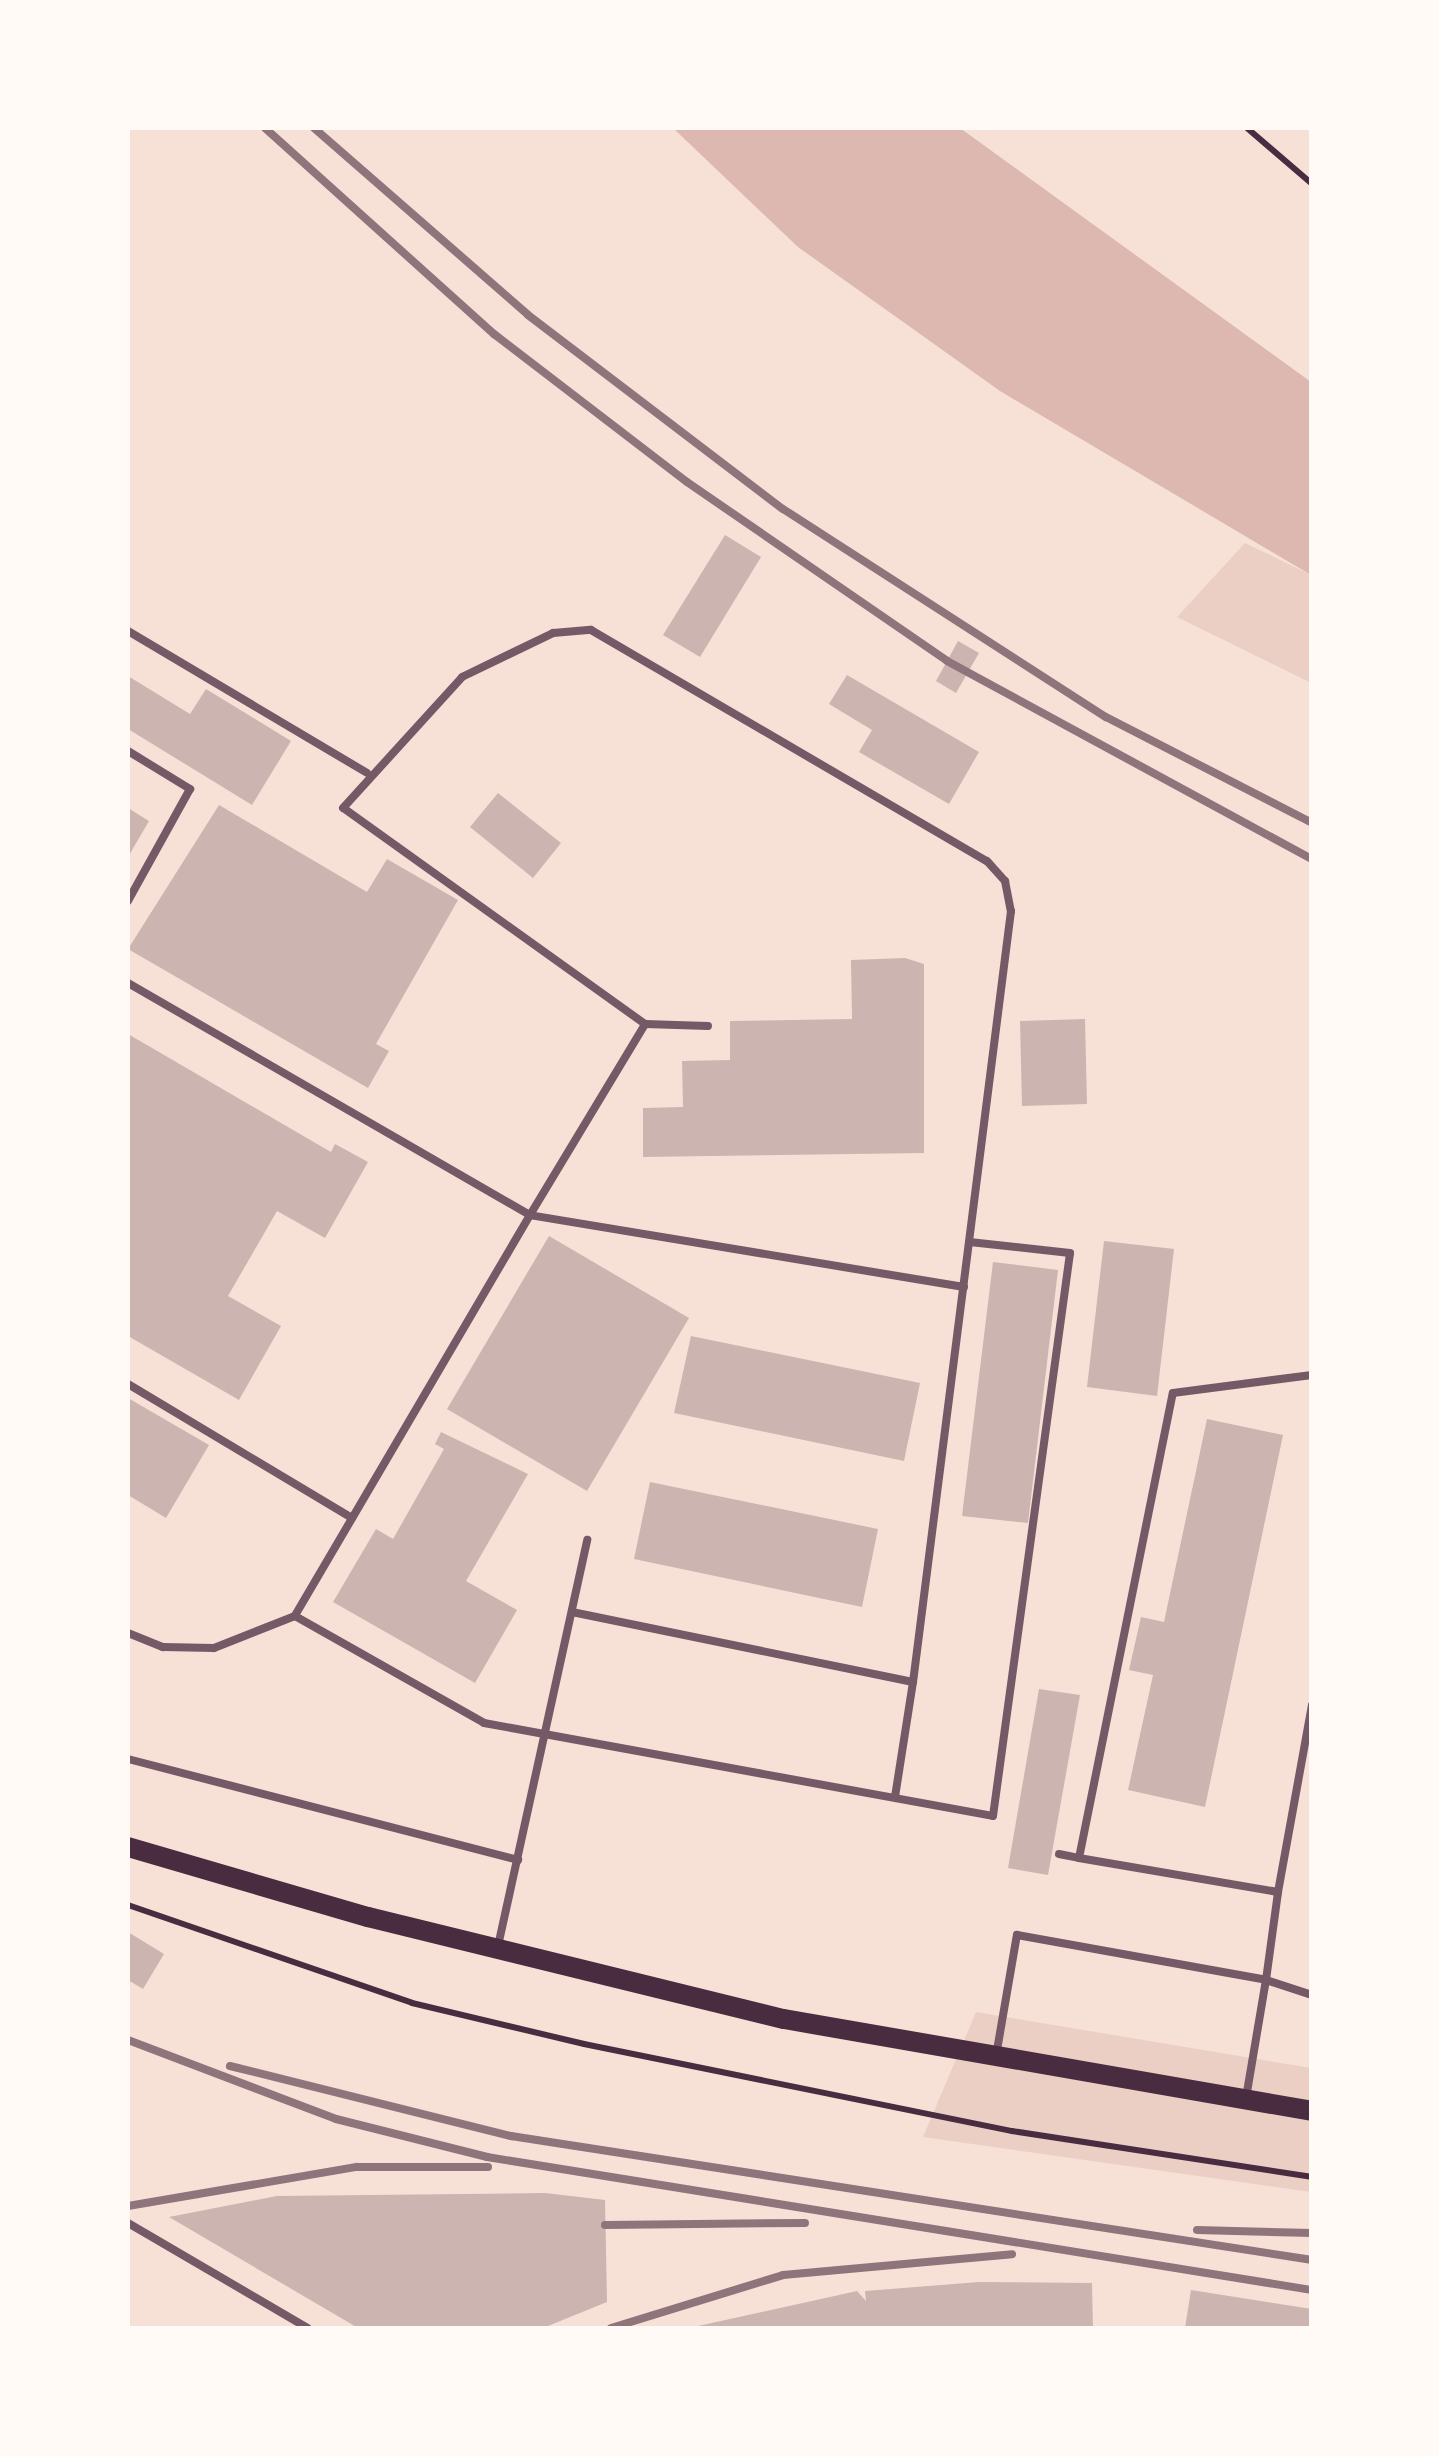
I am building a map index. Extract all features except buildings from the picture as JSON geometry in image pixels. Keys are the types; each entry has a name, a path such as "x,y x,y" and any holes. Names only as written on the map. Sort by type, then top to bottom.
{"main road":[{"path":"128,1846 497,1950 996,2061 1312,2111"}],"lane":[{"path":"708,1026 645,1024 344,808 367,773 462,677 515,646 591,630 987,861 1005,881 1012,911 913,1682 894,1798"},
{"path":"128,631 367,773"},
{"path":"128,751 190,789 128,900"},
{"path":"128,983 530,1215 964,1287"},
{"path":"128,1633 163,1647 214,1648 295,1616 645,1024"},
{"path":"295,1616 484,1723 993,1816 1039,1527 1070,1254 970,1242"},
{"path":"1079,1858 1173,1394 1312,1375"},
{"path":"128,1384 352,1518"},
{"path":"497,1950 587,1540"},
{"path":"572,1612 913,1682"},
{"path":"1245,2102 1312,1704"},
{"path":"128,1759 518,1860"},
{"path":"1059,1854 1278,1892"},
{"path":"996,2061 1017,1935 1266,1980 1312,1995"},
{"path":"128,2224 308,2328"}],"path":[{"path":"1247,128 1312,184"},
{"path":"128,1905 412,2002 676,2065 1312,2177"}],"shaded area":[{"path":"673,128 960,128 1311,382 1311,575 1000,391 798,247"},
{"path":"1245,543 1311,575 1311,683 1177,617"},
{"path":"976,2012 1311,2068 1311,2192 923,2137"}],"railway":[{"path":"265,128 494,334 687,482 947,661 1312,859"},
{"path":"314,128 528,315 783,509 1106,717 1312,823"},
{"path":"128,2040 336,2119 487,2157 1312,2290"},
{"path":"230,2066 511,2136 1312,2260"},
{"path":"128,2206 357,2167 488,2167"},
{"path":"605,2225 805,2223"},
{"path":"1197,2230 1312,2233"},
{"path":"611,2328 783,2275 1012,2254"}]}
